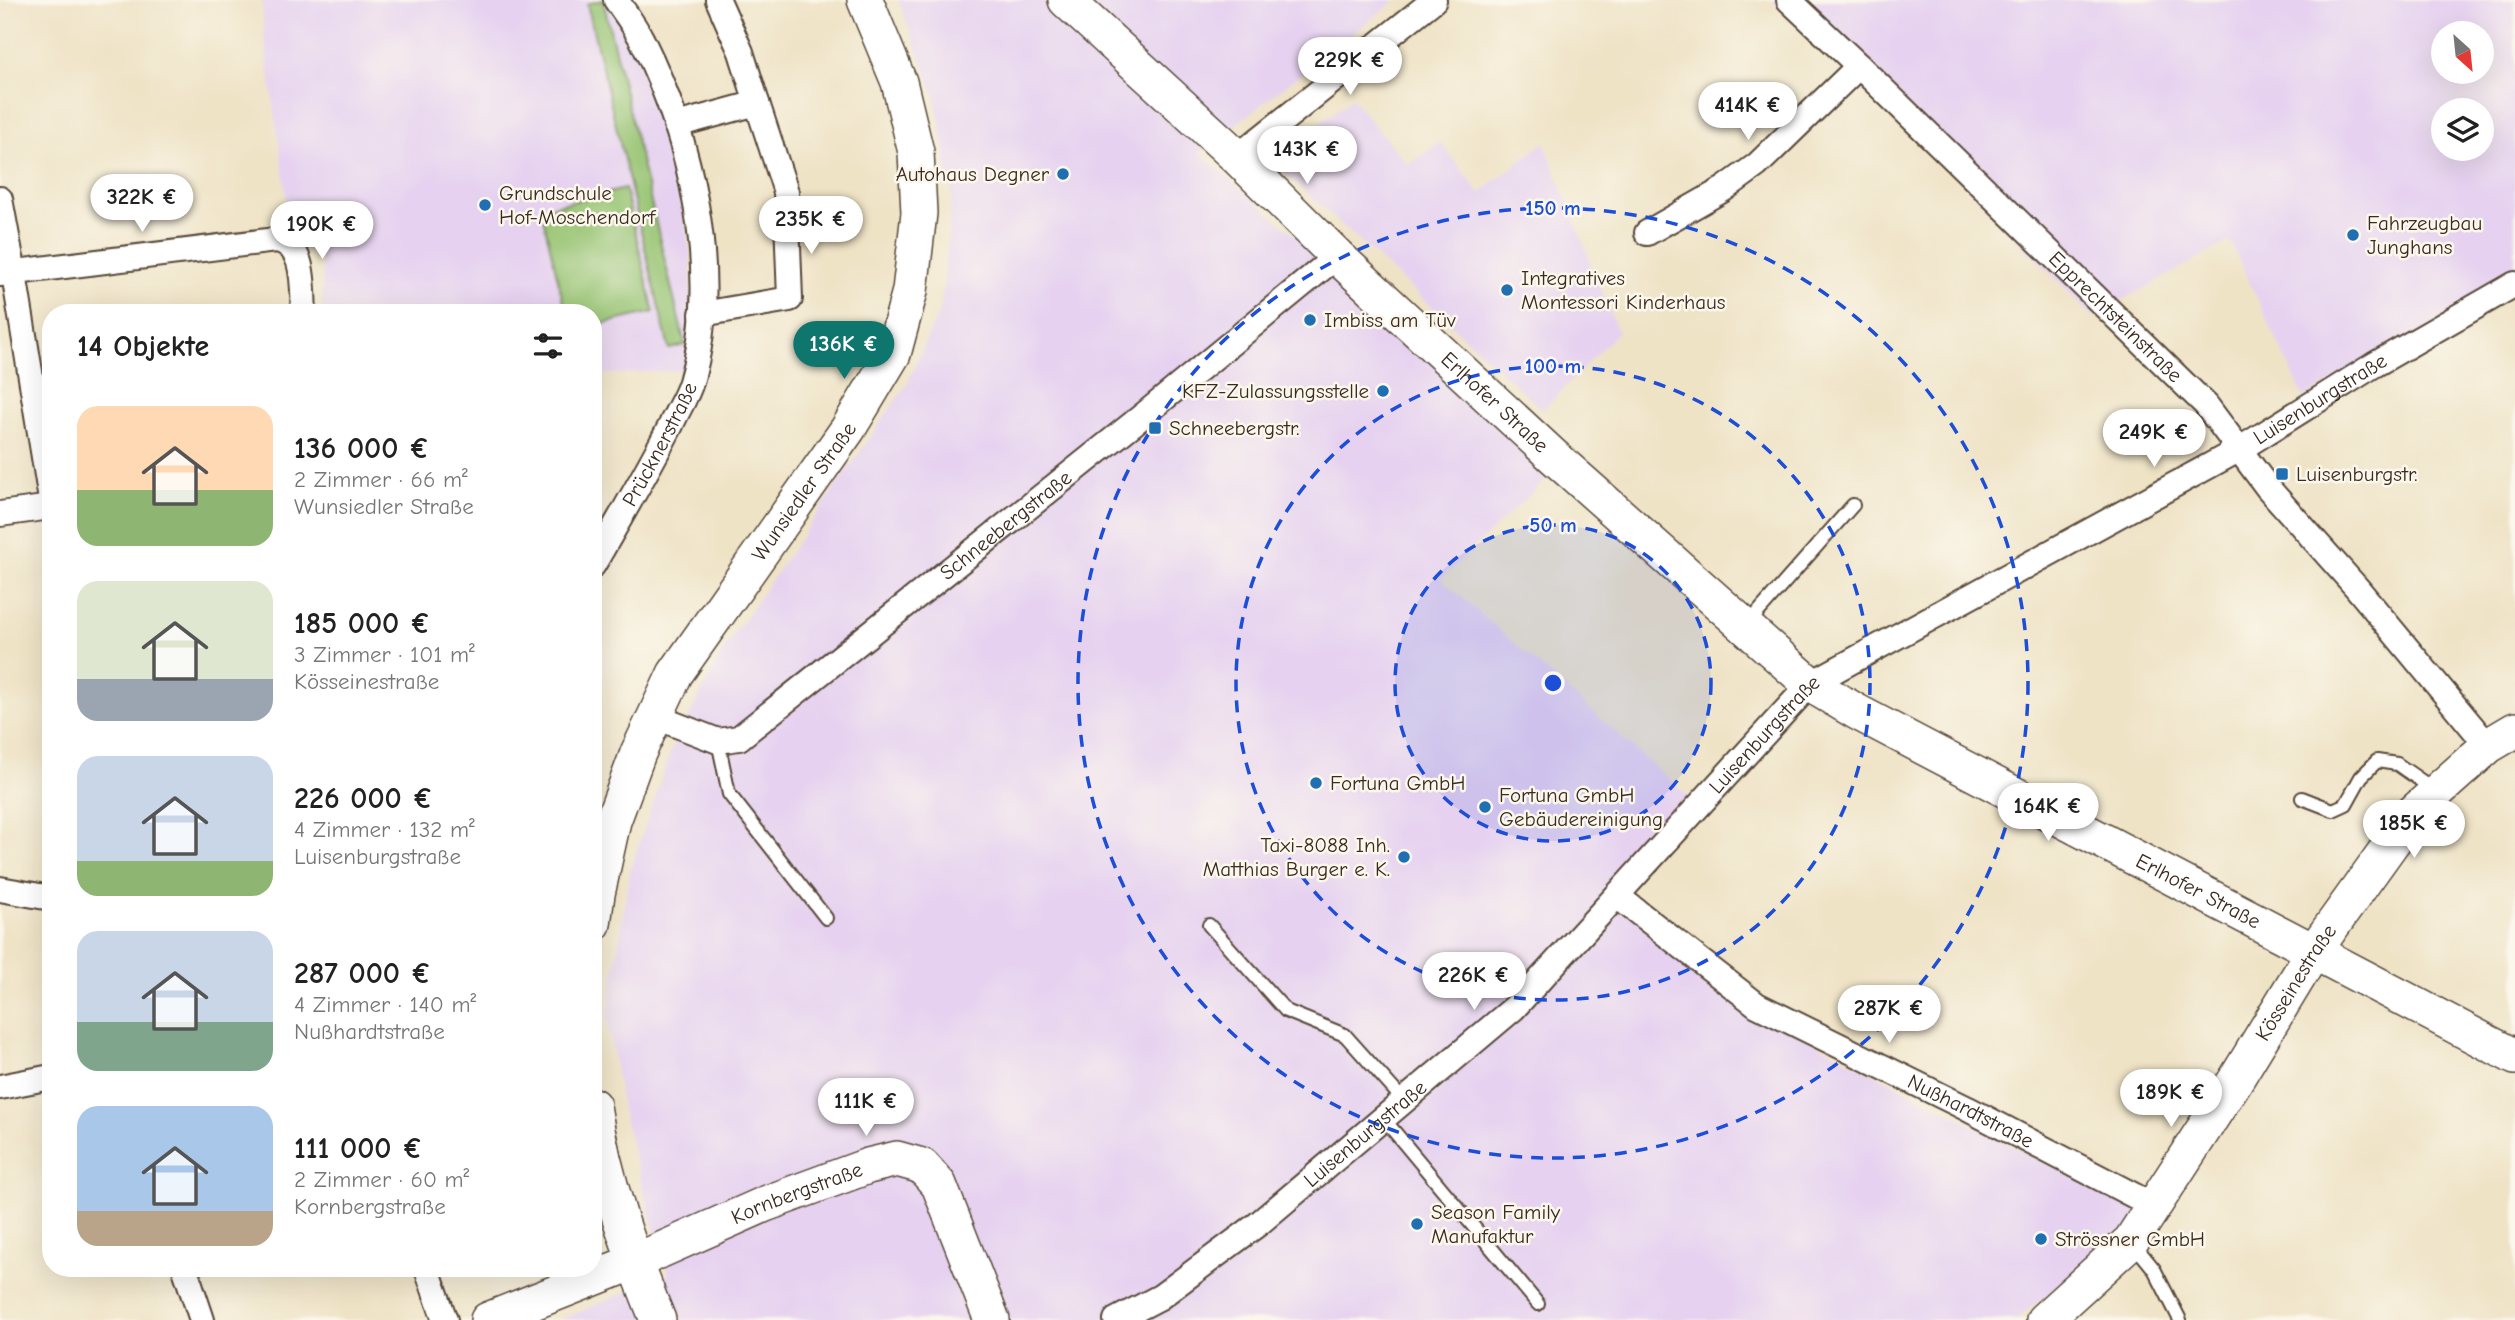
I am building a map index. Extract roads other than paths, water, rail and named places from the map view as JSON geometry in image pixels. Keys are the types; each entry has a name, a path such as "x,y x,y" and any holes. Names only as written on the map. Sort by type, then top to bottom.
{"street":[{"name":"Prücknerstraße","path":"602,549 658,450 691,384 702,332 703,253 689,174 676,125 642,39 617,0"},
{"path":"702,314 790,299 786,192 741,52 718,0"},
{"name":"Wunsiedler Straße","path":"602,871 613,821 638,752 675,674 848,429 893,354 910,291 919,213 916,152 899,82 865,0"},
{"name":"Erlhofer Straße","path":"1066,0 1237,157 1337,256 1553,456 1810,684 1857,712 2515,1057"},
{"path":"1237,157 1434,0"},
{"name":"Epprechtsteinstraße","path":"1790,0 2206,405 2268,488 2357,588 2502,738"},
{"path":"1647,233 1724,189 1757,165 1859,66"},
{"path":"676,125 757,103"},
{"path":"0,199 7,274 42,454"},
{"path":"7,274 264,240 282,241 292,248 298,260 303,304"},
{"name":"Schneebergstraße","path":"718,741 738,738 1145,414 1337,256"},
{"name":"Luisenburgstraße","path":"1116,1320 1160,1297 1258,1224 1514,1008 1810,684 2240,449 2374,365 2515,284"},
{"path":"0,514 42,508"},
{"path":"656,717 718,741"},
{"name":"Kösseinestraße","path":"2043,1320 2131,1241 2314,951 2413,813 2502,738"},
{"path":"0,889 42,896"},
{"name":"Nußhardtstraße","path":"1616,896 1757,1005 1968,1109 2154,1206"},
{"path":"0,1087 42,1079"},
{"path":"602,1149 612,1197 657,1320"},
{"name":"Kornbergstraße","path":"602,1275 765,1204 868,1166 897,1159 922,1166 939,1185 992,1320"},
{"path":"188,1277 202,1320"},
{"path":"430,1277 446,1320"},
{"name":"Kornbergstraße","path":"488,1320 596,1277"}],"lane":[{"path":"1745,627 1853,505"},
{"path":"718,741 729,794 826,918"},
{"path":"2302,799 2333,810 2346,804 2361,777 2377,761 2396,764 2437,792"},
{"path":"1209,925 1286,1011 1345,1035 1404,1101"},
{"path":"1383,1118 1538,1304"},
{"path":"2131,1241 2154,1269 2180,1320"}],"place":[{"name":"Autohaus Degner","path":"1063,174"},
{"name":"Grundschule Hof-Moschendorf","path":"485,205"},
{"name":"Fahrzeugbau Junghans","path":"2353,235"},
{"name":"Integratives Montessori Kinderhaus","path":"1507,290"},
{"name":"Imbiss am Tüv","path":"1310,320"},
{"name":"KFZ-Zulassungsstelle","path":"1383,391"},
{"name":"Schneebergstr.","path":"1155,428"},
{"name":"Luisenburgstr.","path":"2282,474"},
{"name":"Fortuna GmbH","path":"1316,783"},
{"name":"Fortuna GmbH Gebäudereinigung","path":"1485,807"},
{"name":"Taxi-8088 Inh. Matthias Burger e. K.","path":"1404,857"},
{"name":"Season Family Manufaktur","path":"1417,1224"},
{"name":"Strössner GmbH","path":"2041,1239"}]}
